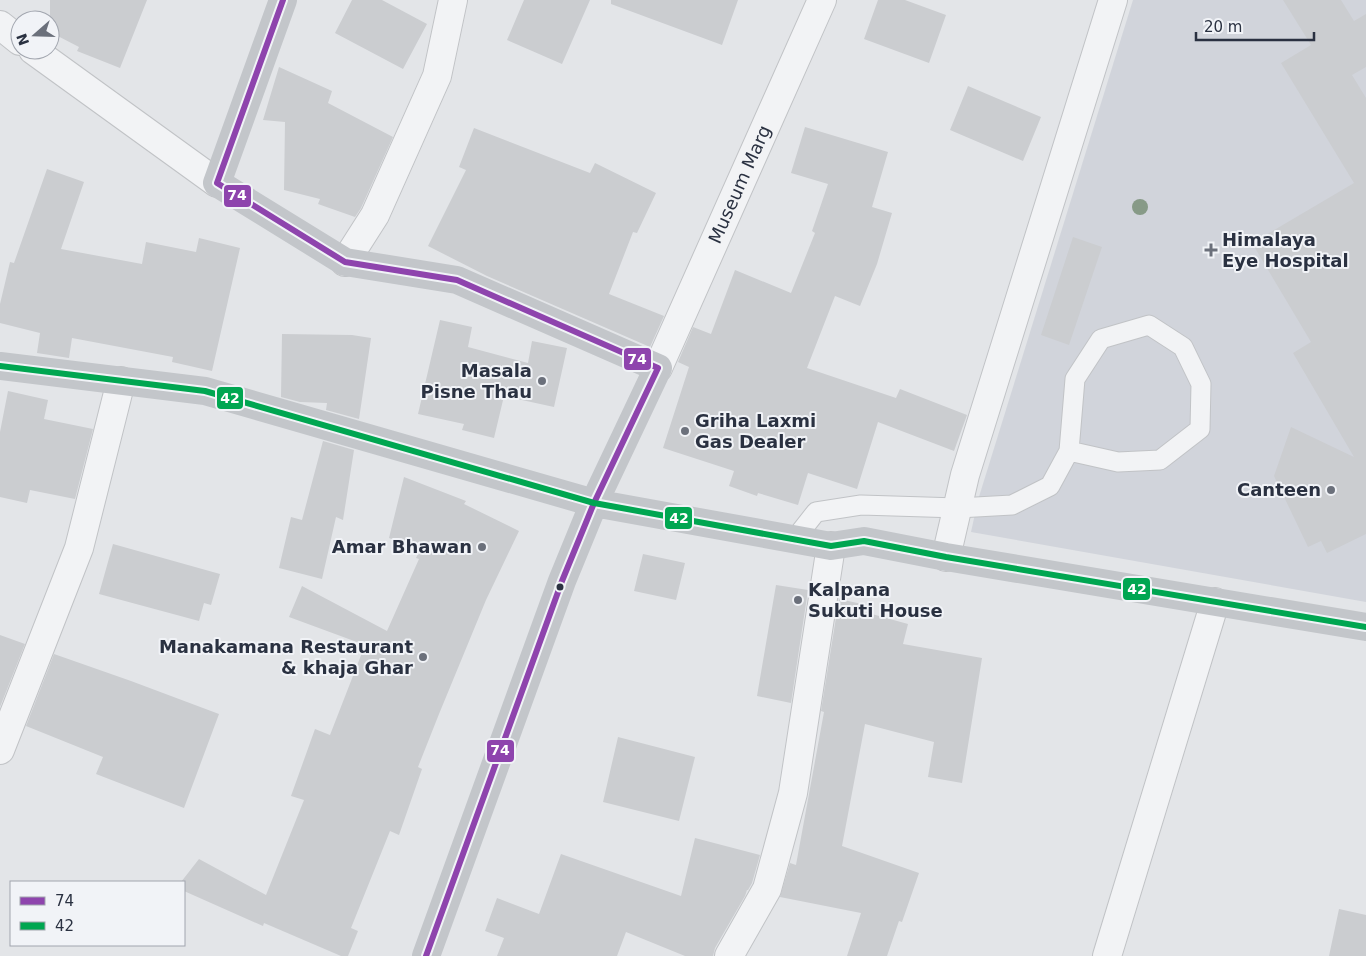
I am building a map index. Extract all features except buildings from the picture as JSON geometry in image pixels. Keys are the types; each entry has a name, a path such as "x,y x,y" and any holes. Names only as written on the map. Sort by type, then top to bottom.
{"street":[{"path":"217,183 283,0"},
{"path":"345,262 376,216 437,76 453,0"},
{"name":"Museum Marg","path":"658,368 822,0"},
{"path":"946,557 965,475 1113,0"},
{"path":"47,60 217,183 345,262 457,280 658,368 594,503 562,581 426,956"},
{"path":"0,366 205,391 594,503 831,546 864,541 946,557 1366,627"},
{"path":"0,750 79,548 121,381"},
{"path":"729,956 767,888 793,793 831,546"},
{"path":"1107,956 1215,602"}],"lane":[{"path":"794,540 816,512 861,505 958,508 1012,505 1050,486 1069,451 1075,379 1101,339 1150,325 1184,346 1201,384 1200,429 1160,460 1118,462 1069,451"}],"shaded area":[{"name":"Himalaya Eye Hospital","path":"1133,0 1366,0 1366,602 971,532 978,500"}],"transit line":[{"name":"74","path":"283,0 217,183 345,262 457,280 658,368 594,503 562,581 426,956"},
{"name":"42","path":"0,366 205,391 594,503 831,546 864,541 946,557 1366,627"}],"place":[{"name":"Himalaya Eye Hospital","path":"1211,250"},
{"name":"Masala Pisne Thau","path":"542,381"},
{"name":"Griha Laxmi Gas Dealer","path":"685,431"},
{"name":"Canteen","path":"1331,490"},
{"name":"Amar Bhawan","path":"482,547"},
{"name":"Kalpana Sukuti House","path":"798,600"},
{"name":"Manakamana Restaurant & khaja Ghar","path":"423,657"}]}
